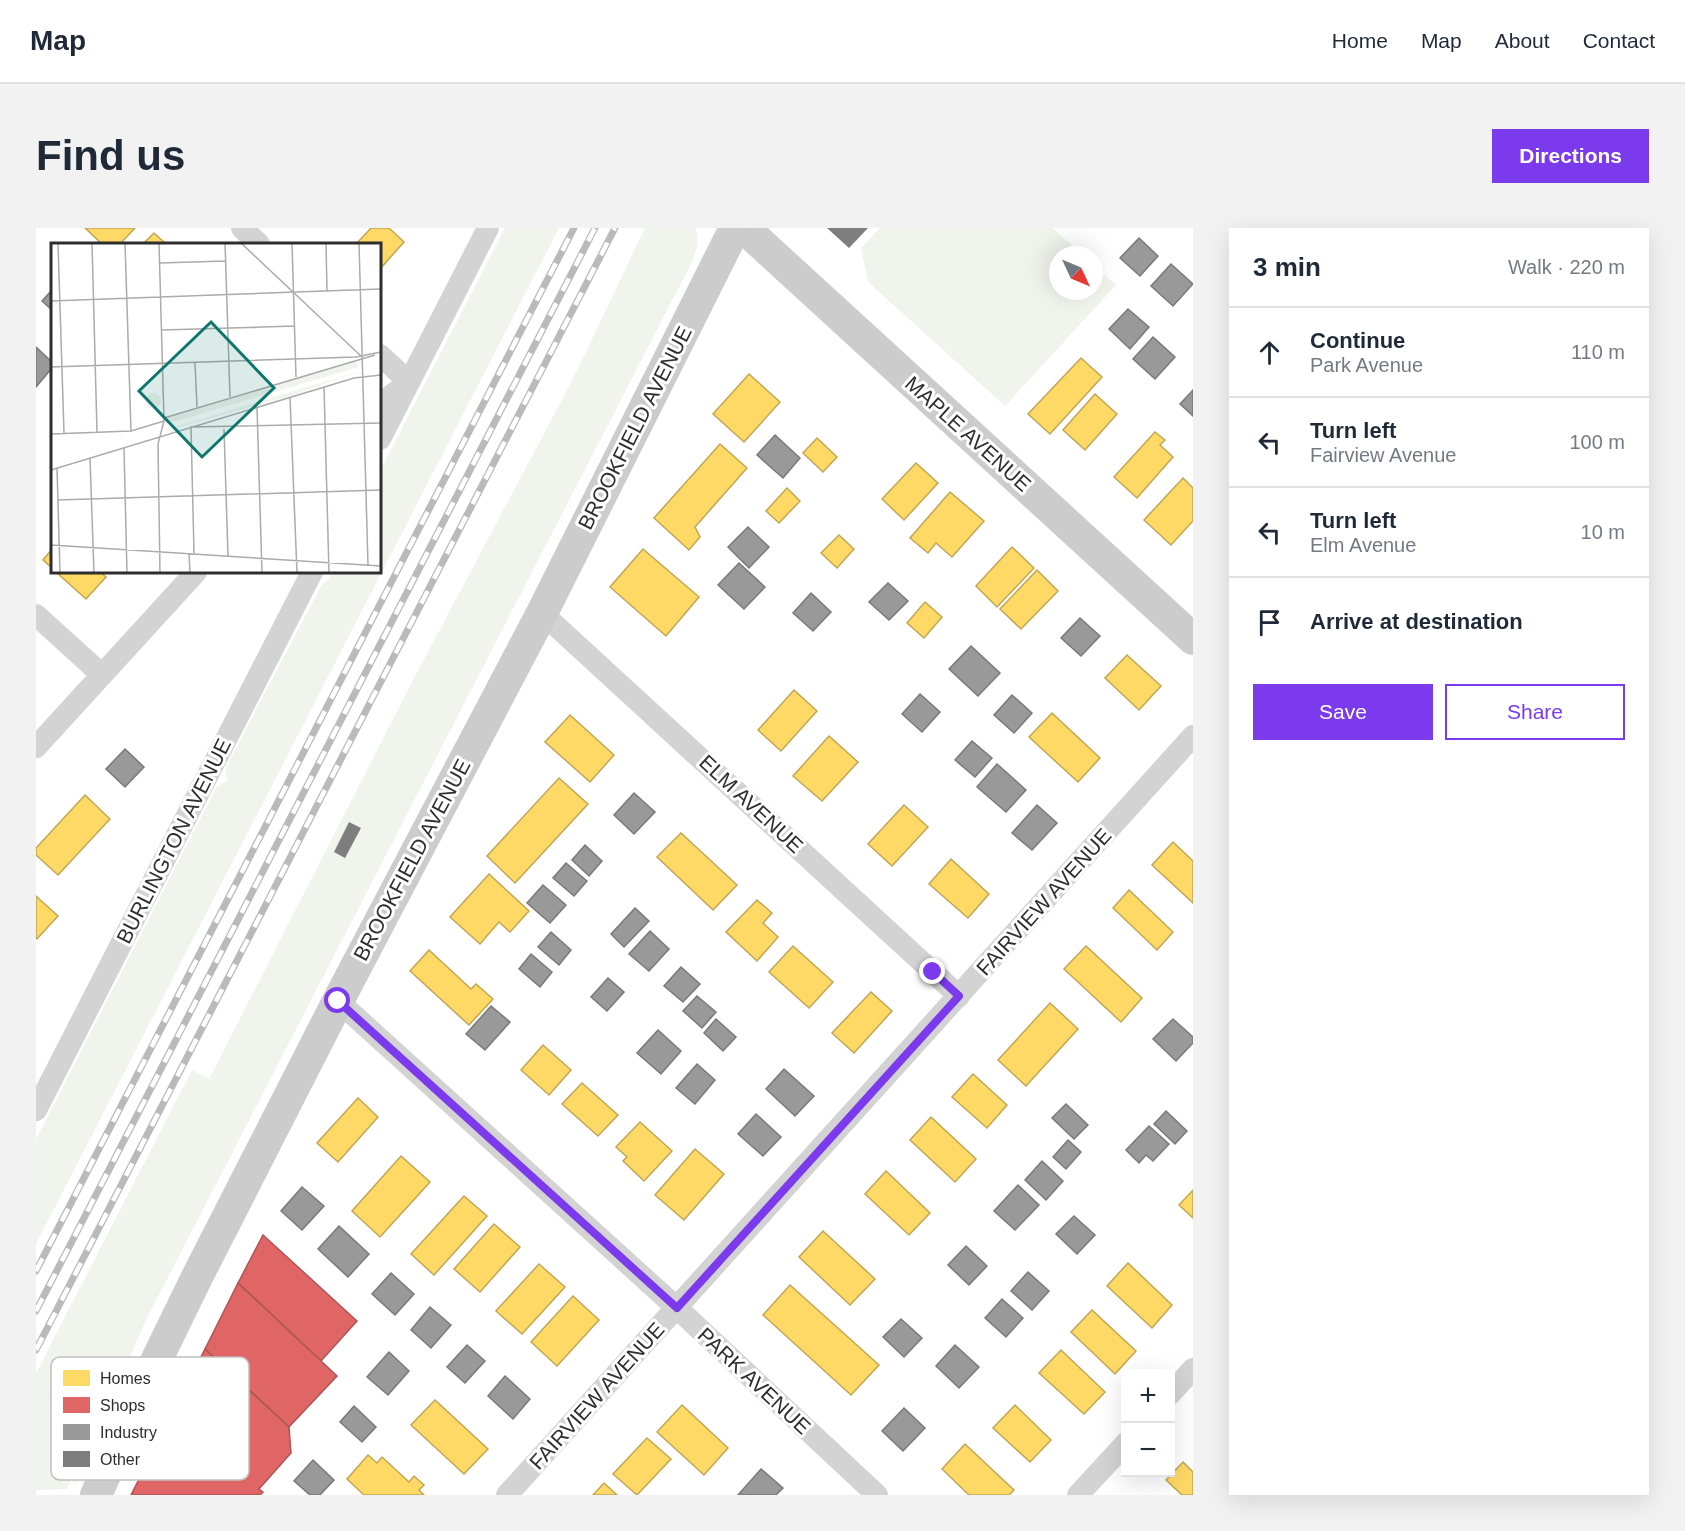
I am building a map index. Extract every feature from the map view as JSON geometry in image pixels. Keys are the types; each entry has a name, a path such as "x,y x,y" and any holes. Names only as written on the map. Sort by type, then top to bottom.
{"street":[{"path":"242,228 259,243"},
{"path":"381,437 488,228"},
{"name":"BROOKFIELD AVENUE","path":"159,1357 338,1001 542,613 735,228"},
{"name":"MAPLE AVENUE","path":"744,228 1193,639"},
{"path":"381,357 409,382"},
{"path":"381,403 409,382"},
{"path":"36,747 195,573"},
{"name":"BURLINGTON AVENUE","path":"36,1110 311,573"},
{"name":"ELM AVENUE","path":"542,613 959,996"},
{"path":"36,615 101,674"},
{"name":"FAIRVIEW AVENUE","path":"507,1495 1193,736"},
{"name":"PARK AVENUE","path":"338,1001 677,1308 877,1495"},
{"path":"1175,1389 1193,1369"},
{"path":"1078,1495 1121,1447"},
{"name":"BROOKFIELD AVENUE","path":"97,1494 103,1480"}],"shaded area":[{"path":"505,228 559,228 36,1244 36,1139 216,788 227,780 225,769 321,586 330,578 331,573 381,573 381,469"},
{"path":"645,228 696,228 696,251 691,264 146,1320 130,1357 51,1357 51,1480 71,1480 67,1489 36,1490 36,1373 192,1070 209,1079 413,680 572,381"},
{"path":"880,228 1053,228 1073,246 1049,246 1049,300 1102,300 1005,406 868,282 861,248"},
{"path":"1103,273 1116,285 1103,299"}],"building: Homes":[{"path":"85,228 135,228 121,243 101,243"},
{"path":"371,228 389,228 404,242 381,268 381,243 357,243"},
{"path":"154,233 165,243 144,243"},
{"path":"1081,358 1102,377 1050,434 1028,414"},
{"path":"749,374 780,402 744,442 713,414"},
{"path":"1095,394 1117,414 1085,450 1063,430"},
{"path":"1155,432 1165,440 1160,445 1173,457 1137,498 1114,477"},
{"path":"817,438 837,457 823,472 803,453"},
{"path":"720,444 747,468 695,527 700,537 689,550 654,518"},
{"path":"916,463 938,483 904,520 882,499"},
{"path":"1183,478 1193,488 1193,521 1171,545 1144,520"},
{"path":"787,488 800,501 779,523 766,511"},
{"path":"950,492 984,521 952,557 936,543 928,553 910,538"},
{"path":"839,535 854,549 837,568 821,553"},
{"path":"1012,547 1034,568 997,607 976,586"},
{"path":"643,549 699,597 666,636 610,587"},
{"path":"51,550 51,567 43,560"},
{"path":"1037,570 1058,591 1021,629 1000,609"},
{"path":"57,573 101,573 106,577 86,599"},
{"path":"925,602 942,617 924,638 907,623"},
{"path":"1127,655 1161,686 1139,710 1105,678"},
{"path":"794,690 817,711 781,751 758,730"},
{"path":"1052,713 1100,758 1078,782 1029,737"},
{"path":"570,715 614,755 590,782 545,742"},
{"path":"829,736 858,762 822,801 793,776"},
{"path":"559,778 588,804 515,883 487,856"},
{"path":"85,795 110,819 58,875 36,855 36,848"},
{"path":"904,805 928,827 892,866 868,844"},
{"path":"681,833 737,885 713,910 657,857"},
{"path":"1173,842 1193,861 1193,903 1152,865"},
{"path":"951,859 989,894 968,918 929,884"},
{"path":"489,874 529,911 510,932 499,922 480,944 450,917"},
{"path":"1129,890 1173,932 1157,950 1113,908"},
{"path":"36,896 58,916 37,939 36,937"},
{"path":"757,900 772,913 763,923 778,937 757,961 726,932"},
{"path":"793,946 833,982 809,1008 769,972"},
{"path":"1086,946 1142,998 1121,1022 1064,969"},
{"path":"429,950 471,989 476,984 493,999 469,1025 410,971"},
{"path":"871,992 892,1011 854,1053 832,1033"},
{"path":"1050,1003 1078,1029 1026,1086 998,1060"},
{"path":"543,1045 571,1070 549,1095 521,1070"},
{"path":"973,1074 1007,1105 987,1128 952,1097"},
{"path":"582,1083 618,1115 598,1136 562,1104"},
{"path":"358,1098 378,1117 338,1162 317,1143"},
{"path":"931,1117 976,1159 955,1182 910,1140"},
{"path":"640,1122 672,1151 644,1181 623,1161 627,1157 616,1147"},
{"path":"695,1149 724,1174 684,1220 655,1195"},
{"path":"401,1156 430,1182 380,1237 352,1211"},
{"path":"886,1171 930,1213 909,1235 865,1194"},
{"path":"1193,1190 1193,1218 1179,1205"},
{"path":"464,1196 487,1216 434,1275 411,1254"},
{"path":"494,1224 520,1247 480,1292 454,1269"},
{"path":"823,1231 875,1279 850,1305 799,1257"},
{"path":"1128,1263 1172,1305 1152,1328 1107,1286"},
{"path":"539,1264 565,1287 522,1334 496,1311"},
{"path":"790,1285 879,1365 851,1395 763,1315"},
{"path":"573,1296 599,1320 557,1366 531,1342"},
{"path":"1092,1310 1136,1351 1115,1374 1071,1332"},
{"path":"1061,1350 1105,1392 1084,1414 1039,1373"},
{"path":"435,1400 488,1449 464,1474 411,1425"},
{"path":"682,1405 728,1448 704,1475 657,1432"},
{"path":"1015,1405 1051,1440 1030,1462 993,1428"},
{"path":"647,1438 671,1459 637,1495 613,1474"},
{"path":"965,1444 1014,1490 1009,1495 969,1495 942,1469"},
{"path":"368,1455 377,1463 382,1457 409,1482 414,1476 424,1485 419,1490 424,1495 364,1495 347,1479"},
{"path":"1183,1462 1193,1472 1193,1495 1182,1495 1166,1480 1169,1477 1175,1477 1175,1470"},
{"path":"604,1483 617,1495 593,1495"}],"building: Shops":[{"path":"263,1235 357,1321 321,1361 238,1283"},
{"path":"238,1283 337,1376 289,1427 249,1390 249,1357 214,1357 205,1349"},
{"path":"205,1349 214,1357 201,1357"},
{"path":"249,1390 289,1427 291,1453 259,1489 263,1492 260,1495 131,1495 139,1480 249,1480"}],"building: Industry":[{"path":"1139,238 1158,256 1140,276 1120,258"},
{"path":"1171,264 1193,284 1173,306 1151,286"},
{"path":"51,291 51,309 42,301"},
{"path":"1128,309 1149,327 1130,349 1109,329"},
{"path":"1153,337 1175,357 1155,379 1133,359"},
{"path":"36,347 51,361 51,369 36,387"},
{"path":"1193,390 1193,416 1180,404"},
{"path":"775,435 800,458 783,478 757,455"},
{"path":"748,527 769,547 749,568 728,547"},
{"path":"739,563 765,587 744,609 718,585"},
{"path":"888,583 908,601 889,620 869,602"},
{"path":"811,593 831,612 813,631 793,613"},
{"path":"1080,618 1100,636 1081,656 1061,638"},
{"path":"971,646 1000,673 978,696 949,669"},
{"path":"920,694 940,712 922,732 902,714"},
{"path":"1012,695 1032,713 1014,733 994,715"},
{"path":"972,741 992,758 975,777 955,760"},
{"path":"125,749 144,767 125,787 106,769"},
{"path":"997,764 1026,790 1006,812 977,787"},
{"path":"634,793 655,812 634,834 614,815"},
{"path":"1037,805 1057,823 1032,850 1012,833"},
{"path":"585,845 602,861 589,876 572,860"},
{"path":"566,863 587,881 574,896 553,878"},
{"path":"543,885 566,905 550,923 527,903"},
{"path":"635,908 649,921 624,947 611,934"},
{"path":"650,931 669,949 649,971 629,954"},
{"path":"551,932 571,950 559,965 538,947"},
{"path":"531,954 552,972 540,987 519,969"},
{"path":"681,967 700,984 683,1002 664,986"},
{"path":"608,978 624,992 607,1011 591,997"},
{"path":"697,996 716,1012 702,1028 683,1011"},
{"path":"491,1006 510,1022 485,1050 466,1034"},
{"path":"716,1019 736,1037 723,1051 704,1033"},
{"path":"1173,1019 1193,1037 1193,1043 1176,1061 1153,1039"},
{"path":"658,1030 681,1051 661,1074 637,1053"},
{"path":"697,1064 715,1080 695,1104 676,1088"},
{"path":"784,1069 814,1096 795,1116 766,1089"},
{"path":"1066,1104 1088,1125 1074,1139 1052,1118"},
{"path":"1166,1111 1187,1131 1175,1144 1154,1124"},
{"path":"756,1114 781,1137 763,1156 738,1134"},
{"path":"1149,1126 1169,1144 1153,1161 1146,1155 1139,1163 1126,1150"},
{"path":"1068,1140 1081,1152 1066,1169 1053,1157"},
{"path":"1042,1161 1063,1181 1046,1200 1025,1180"},
{"path":"1018,1185 1039,1205 1015,1230 994,1211"},
{"path":"302,1187 324,1206 302,1230 281,1211"},
{"path":"1074,1216 1095,1235 1077,1254 1056,1234"},
{"path":"339,1226 369,1254 348,1277 318,1249"},
{"path":"966,1246 987,1266 969,1285 948,1265"},
{"path":"1028,1272 1049,1291 1032,1310 1011,1291"},
{"path":"391,1273 414,1294 395,1315 372,1294"},
{"path":"1002,1299 1023,1318 1006,1337 985,1318"},
{"path":"430,1307 451,1325 431,1348 411,1330"},
{"path":"901,1319 922,1338 904,1357 883,1337"},
{"path":"467,1345 485,1361 465,1383 447,1367"},
{"path":"955,1345 979,1367 959,1388 936,1366"},
{"path":"389,1352 409,1371 388,1395 367,1377"},
{"path":"505,1376 530,1399 513,1419 488,1396"},
{"path":"354,1406 376,1427 362,1442 340,1422"},
{"path":"904,1408 925,1428 903,1451 882,1431"},
{"path":"313,1460 334,1480 320,1495 310,1495 294,1481"},
{"path":"761,1469 783,1488 776,1495 738,1495"}],"building: Other":[{"path":"827,228 868,228 849,248"},
{"path":"349,822 361,828 345,858 334,852"}],"railway":[{"path":"36,1271 574,228"},
{"path":"36,1311 595,228"},
{"path":"36,1350 615,228"}],"route":[{"path":"338,1001 677,1308 959,996 933,972"}]}
